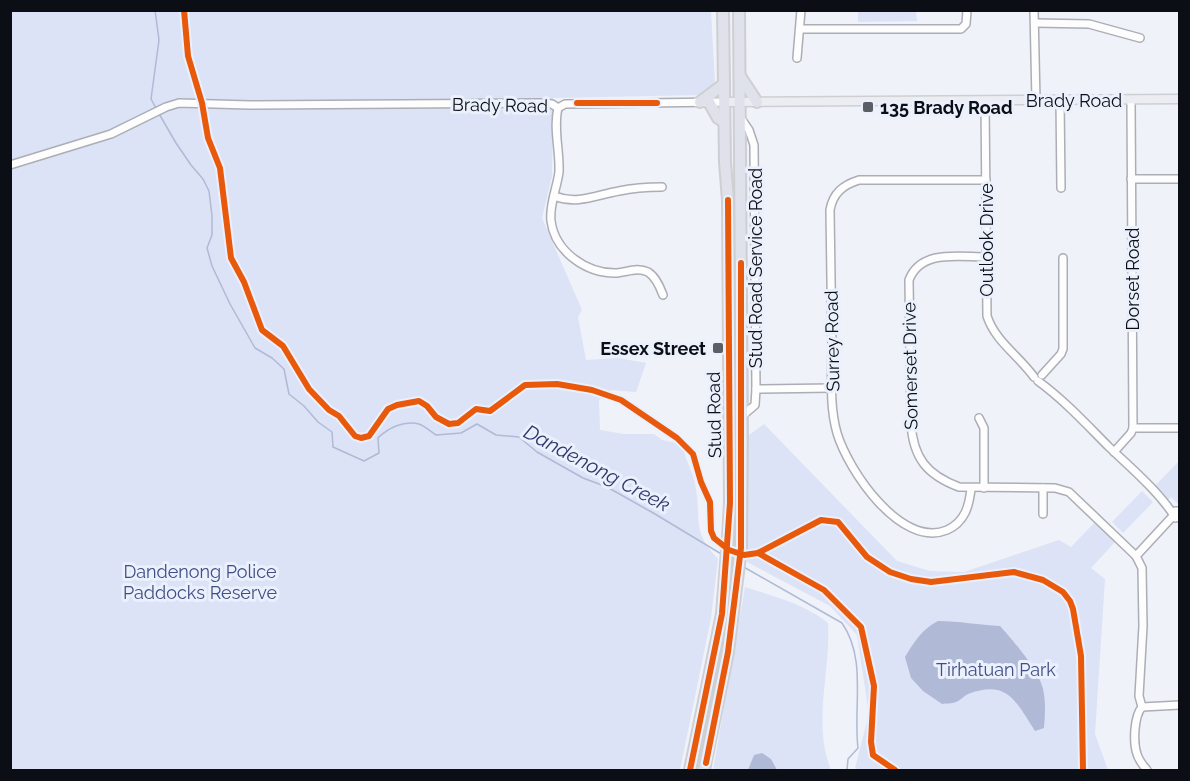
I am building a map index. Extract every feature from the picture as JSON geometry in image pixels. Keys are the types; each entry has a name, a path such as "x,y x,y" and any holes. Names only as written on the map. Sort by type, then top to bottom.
{"highway":[{"name":"Stud Road","path":"690,771 718,633 730,503 729,288 723,10"},
{"name":"Stud Road","path":"704,771 728,652 741,548 739,10"},
{"path":"740,76 760,102 740,117"},
{"path":"724,84 704,102 724,122"}],"main road":[{"name":"Brady Road","path":"724,102 1179,99"}],"street":[{"path":"797,58 801,10"},
{"path":"800,29 961,29 966,24 967,10"},
{"path":"1034,10 1036,100"},
{"path":"1035,23 1089,24 1140,38"},
{"path":"1060,100 1060,188"},
{"name":"Dorset Road","path":"1131,100 1132,428"},
{"name":"Outlook Drive","path":"985,101 987,316 989,323 994,333 1177,516"},
{"name":"Brady Road","path":"10,165 107,136 172,104 183,102 250,105 540,103 552,104 558,108 565,104 724,102"},
{"path":"558,108 559,167 551,212 552,226 558,242 570,256 587,267 599,271 618,273 639,269 646,271 654,276 663,295"},
{"name":"Stud Road Service Road","path":"740,117 749,130 754,145 756,389 755,405 742,416"},
{"path":"1131,179 1179,179"},
{"name":"Surrey Road","path":"971,489 969,504 957,524 946,530 932,533 922,531 895,516 868,491 844,452 834,418 832,388 830,210 838,191 849,183 859,180 986,180"},
{"path":"555,196 562,199 579,200 622,190 662,187"},
{"name":"Somerset Drive","path":"986,257 930,259 914,271 908,286 911,423 914,446 921,462 944,482 959,488 1055,488 1069,492 1136,556"},
{"path":"1039,376 1061,354 1063,349 1063,258"},
{"path":"756,389 832,388"},
{"path":"979,418 984,428 984,488"},
{"path":"1114,452 1131,433 1132,428 1179,428"},
{"path":"1043,488 1043,514"},
{"path":"1148,771 1138,758 1136,746 1137,716 1142,707 1139,696 1143,574 1136,556 1177,516"},
{"path":"1142,707 1179,705"}],"green space":[{"name":"Dandenong Police Paddocks Reserve","path":"10,11 711,11 715,83 701,95 553,98 552,176 542,218 582,310 578,317 586,360 618,358 646,363 636,392 611,390 599,400 600,430 624,434 654,434 662,440 682,444 695,483 701,533 704,541 718,559 711,618 680,770 11,770"},
{"path":"858,11 916,11 917,21 858,22"},
{"name":"Tirhatuan Park","path":"764,424 897,561 930,571 964,572 1059,540 1071,547 1096,521 1116,541 1091,568 1105,579 1095,734 1108,770 858,770 855,768 869,714 857,635 830,606 747,562 749,435"},
{"path":"1179,461 1179,505 1171,497 1168,500 1155,486"},
{"path":"1142,491 1153,502 1123,533 1112,522"},
{"path":"745,587 799,606 828,623 822,716 826,752 831,770 713,770"}],"shaded area":[{"path":"938,621 1000,626 1025,656 1041,682 1045,699 1044,728 1035,731 1016,703 1002,691 982,690 968,694 954,703 942,704 923,691 911,678 905,657 923,632"},
{"path":"762,753 771,759 777,770 748,770 754,755"}],"waterway":[{"name":"Dandenong Creek","path":"155,10 159,40 151,99 156,108"},
{"name":"Dandenong Creek","path":"158,112 209,191 212,235 207,248 212,266 230,304 255,348 272,358 284,369 289,394 332,432 333,447 364,461 379,453 378,438 397,426 408,423 419,424 436,435 461,433 477,424 496,435 519,437 537,452 583,478 607,487 723,555"},
{"name":"Dandenong Creek","path":"742,566 842,623 850,637 857,668 858,748 848,759 847,770"}],"cycle path":[{"path":"184,10 188,56 202,103 208,138 220,168 231,258 244,282 262,330 283,346 309,389 329,410 339,416 355,436 361,438 369,436 388,409 397,405 419,401 427,406 436,417 449,424 458,423 476,409 490,411 525,385 557,384 592,390 621,400 677,438 693,454 701,482 710,502 711,531 714,538 729,550 744,555 758,553 821,520 838,522 867,557 890,572 911,579 931,582 1014,572 1043,580 1063,592 1073,609 1081,656 1083,770"},
{"path":"577,103 657,103"},
{"path":"690,770 722,614 730,503 728,200"},
{"path":"706,763 728,652 741,548 741,263"},
{"path":"758,553 824,590 861,627 874,686 871,742 873,755 895,770"}],"place":[{"name":"135 Brady Road","path":"868,107"},
{"name":"Essex Street","path":"718,348"}]}
